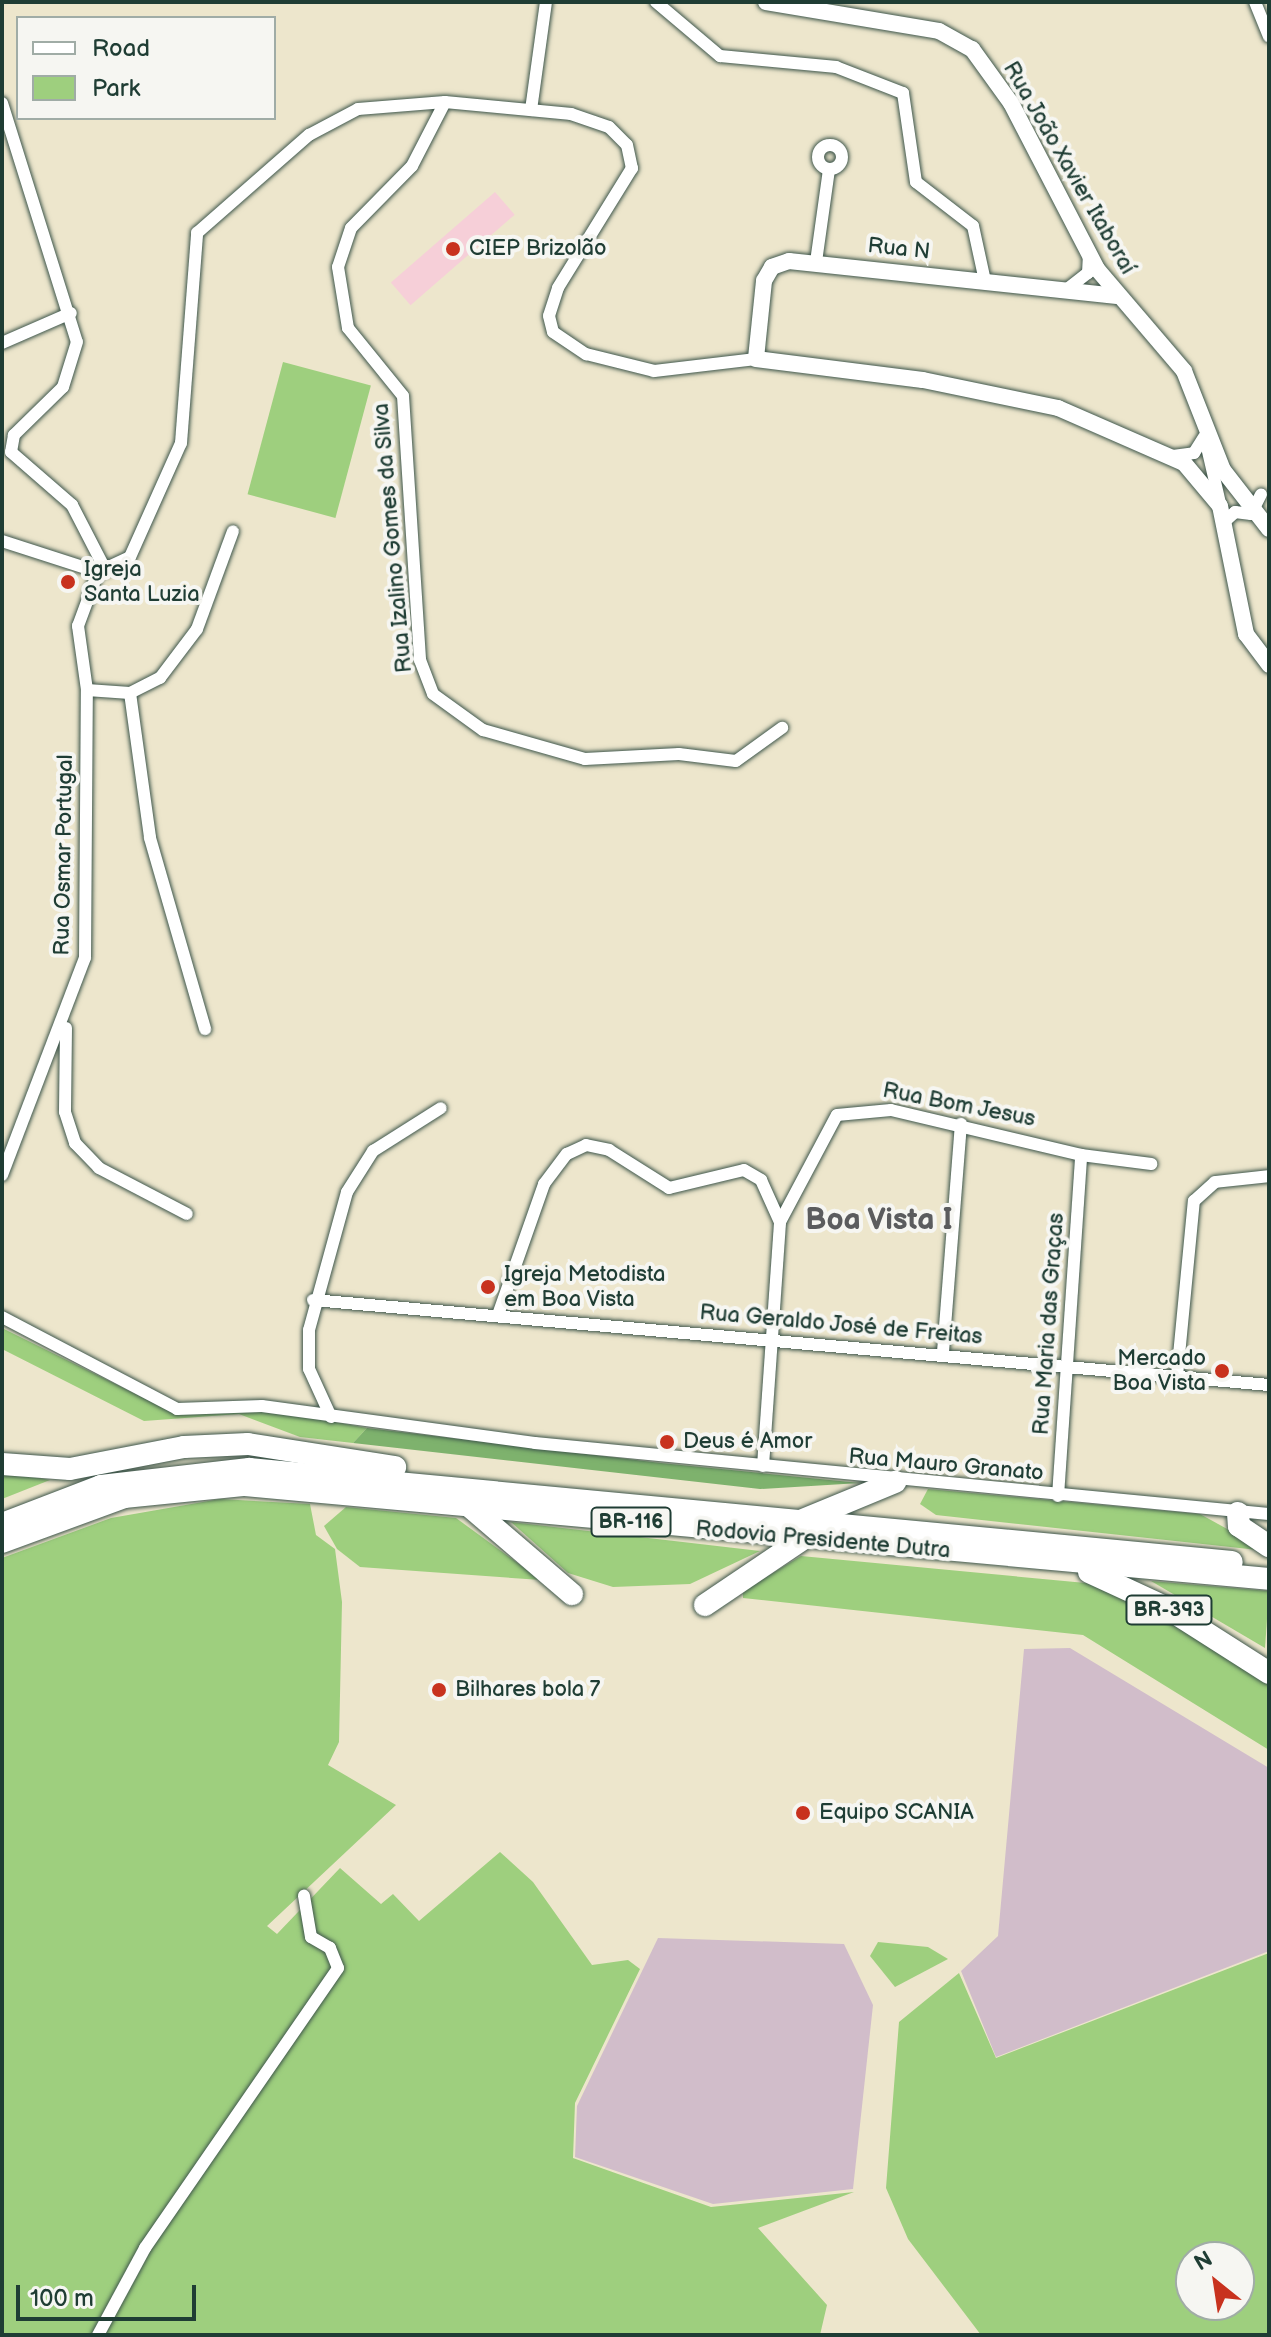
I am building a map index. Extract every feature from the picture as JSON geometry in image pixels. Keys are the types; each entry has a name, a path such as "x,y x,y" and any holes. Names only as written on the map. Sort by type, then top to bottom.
{"highway":[{"path":"2,1464 70,1469 184,1447 248,1444 581,1499"},
{"name":"Rodovia Presidente Dutra","path":"2,1524 101,1486 221,1468 581,1499 1061,1562 1269,1579"},
{"path":"705,1605 804,1529 895,1482"},
{"name":"Rodovia Presidente Dutra","path":"2,1542 92,1507 182,1488 278,1486 468,1505 1269,1565"},
{"path":"468,1505 572,1594"},
{"path":"1238,1513 1239,1526 1269,1546"},
{"name":"BR-393","path":"1061,1562 1167,1608 1269,1673"}],"street":[{"path":"531,110 546,2"},
{"path":"656,2 720,56 836,67 903,93 916,182 973,226 985,281"},
{"name":"Rua João Xavier Itaboraí","path":"766,2 961,41 1011,103 1089,256 1117,296 1176,358 1202,416 1225,483 1269,529"},
{"path":"1255,2 1269,36"},
{"path":"2,541 102,572 137,548 177,461 188,408 189,270 197,233 334,117 404,100 531,110 596,120 632,155 628,179 558,288 549,316 557,338 586,354 654,371 756,359 923,380 1058,408 1225,483 1265,494 1249,511 1222,515"},
{"name":"Rua Izalino Gomes da Silva","path":"445,102 412,166 351,228 338,267 348,328 392,377 405,408 428,685 461,719 585,759 679,754 736,761 782,728"},
{"path":"2,103 71,313 77,342 72,371 50,404 14,435 11,452 72,505 102,572"},
{"path":"816,262 829,169"},
{"path":"1060,291 1084,278 1089,256"},
{"name":"Rua N","path":"756,359 769,271 782,262 816,262 1117,296"},
{"path":"2,343 71,313"},
{"path":"1202,416 1204,436 1225,483 1222,515 1246,634 1269,665"},
{"path":"1175,458 1194,453 1204,436"},
{"path":"1175,458 1222,515"},
{"path":"87,690 130,693 160,678 197,629 233,531"},
{"name":"Rua Osmar Portugal","path":"2,1175 67,1016 86,950 87,690 78,626 102,572"},
{"path":"130,693 150,838 205,1029"},
{"path":"67,1016 64,1101 75,1143 109,1174 187,1214"},
{"path":"331,1417 309,1369 313,1300 355,1173 373,1151 441,1108"},
{"name":"Rua Bom Jesus","path":"763,1466 780,1222 820,1138 845,1110 961,1124 1081,1155 1151,1164"},
{"path":"943,1352 961,1124"},
{"path":"499,1312 544,1184 567,1154 586,1145 609,1150 669,1188 744,1170 761,1180 780,1222"},
{"name":"Rua Maria das Graças","path":"1058,1496 1064,1367 1081,1155"},
{"path":"1177,1376 1191,1212 1199,1193 1215,1182 1269,1176"},
{"name":"Rua Geraldo José de Freitas","path":"313,1300 499,1312 1269,1385"},
{"name":"Rua Mauro Granato","path":"2,1317 170,1407 239,1405 895,1482 1238,1513 1269,1512"},
{"path":"98,2335 145,2248 338,1968 330,1948 311,1937 304,1896"}],"shaded area":[{"name":"CIEP Brizolão","path":"495,192 515,215 411,305 391,283"},
{"path":"1070,1648 1269,1768 1269,1951 996,2057 961,1971 998,1936 1024,1649"},
{"path":"658,1938 844,1944 873,2005 853,2189 713,2204 575,2157 577,2106"}],"green space":[{"path":"283,362 371,386 335,518 248,494"},
{"path":"2,1328 170,1411 277,1411 367,1428 353,1443 300,1437 239,1414 144,1421 2,1349"},
{"path":"367,1428 860,1483 760,1489 353,1443"},
{"path":"2,1471 50,1480 2,1499"},
{"path":"928,1489 1200,1514 1267,1551 936,1515 920,1504"},
{"path":"220,1499 310,1504 316,1535 335,1549 342,1602 339,1742 328,1765 396,1805 267,1926 277,1934 340,1868 381,1904 393,1894 419,1921 500,1852 533,1882 592,1965 628,1960 640,1969 575,2103 573,2158 711,2207 854,2192 758,2228 827,2305 820,2335 2,2335 2,1558 111,1518"},
{"path":"346,1507 456,1518 541,1580 360,1567 337,1549 324,1526"},
{"path":"511,1522 760,1551 690,1584 613,1587 568,1573"},
{"path":"801,1556 1107,1585 1269,1681 1269,1750 1083,1635 743,1598 743,1591"},
{"path":"1151,1581 1269,1591 1265,1648"},
{"path":"878,1942 928,1947 948,1959 895,1987 870,1956"},
{"path":"1269,1953 1269,2335 981,2335 908,2239 886,2188 899,2022 959,1973 996,2058"}],"place":[{"name":"CIEP Brizolão","path":"453,249"},
{"name":"Igreja Santa Luzia","path":"68,582"},
{"name":"Igreja Metodista em Boa Vista","path":"488,1287"},
{"name":"Mercado Boa Vista","path":"1222,1371"},
{"name":"Deus é Amor","path":"667,1442"},
{"name":"Bilhares bola 7","path":"439,1690"},
{"name":"Equipo SCANIA","path":"803,1813"}],"district":[{"name":"Boa Vista I","path":"879,1220"}]}
